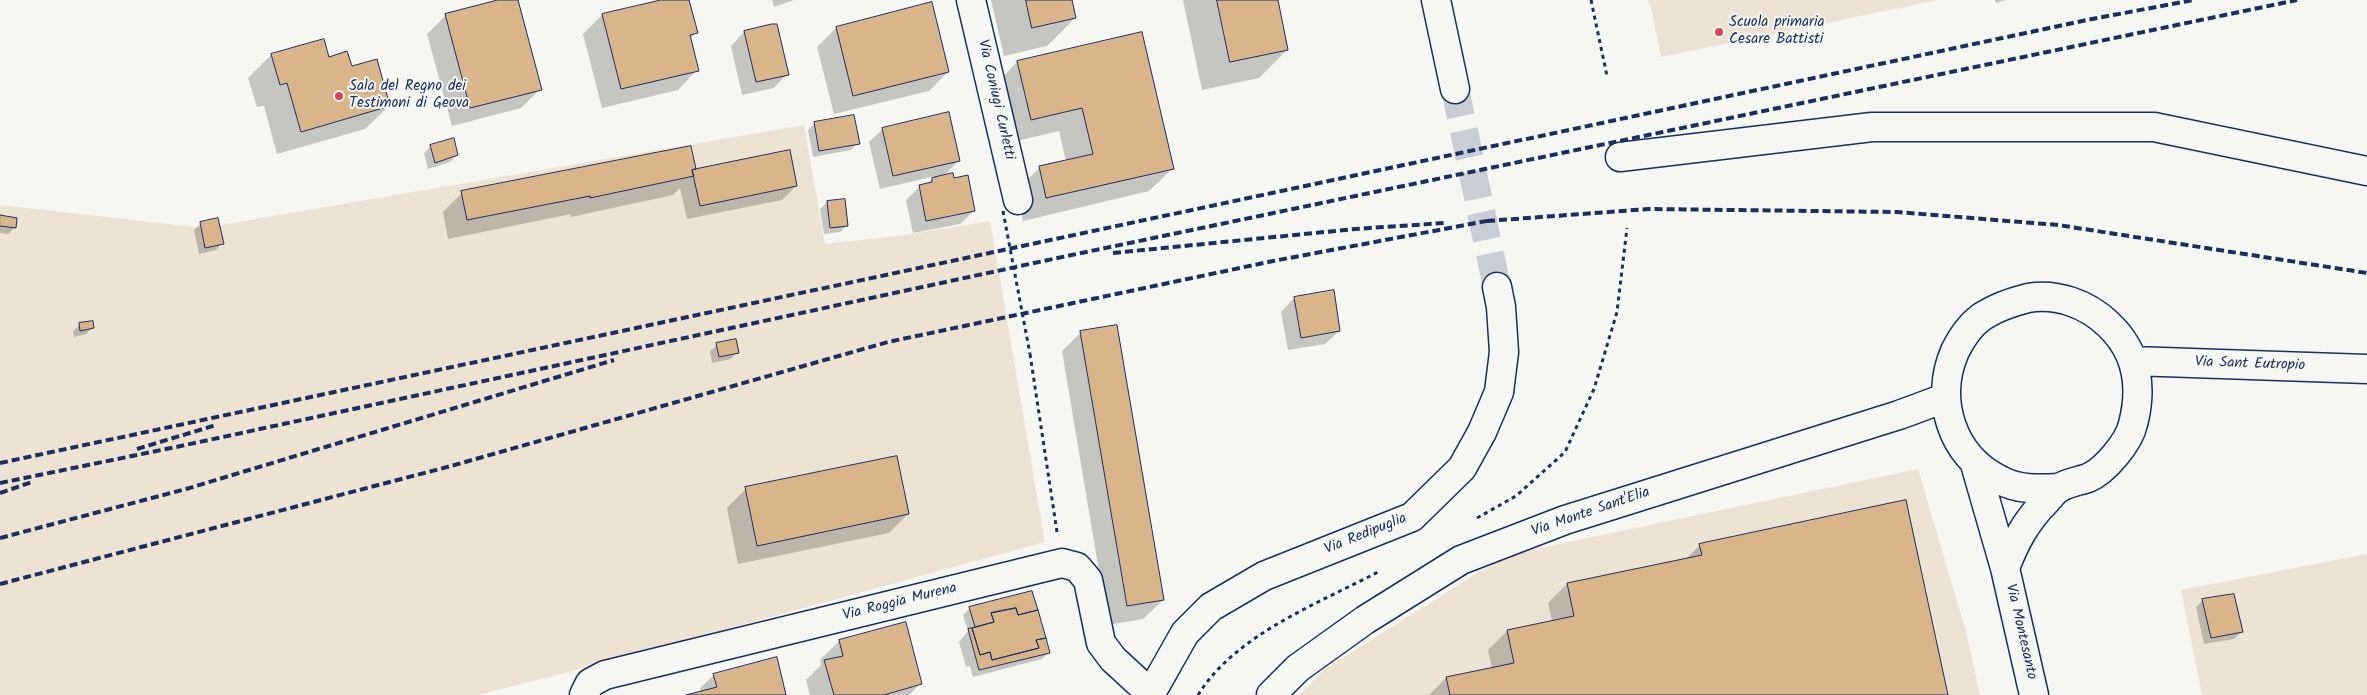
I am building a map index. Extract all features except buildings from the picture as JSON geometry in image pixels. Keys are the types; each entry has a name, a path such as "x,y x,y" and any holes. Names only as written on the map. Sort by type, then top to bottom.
{"street":[{"name":"Via Coniugi Curletti","path":"972,0 1010,205"},
{"path":"1436,0 1455,89"},
{"path":"1620,157 1872,127 2154,127 2367,171"},
{"name":"Via Redipuglia","path":"1150,694 1185,633 1211,608 1264,576 1412,517 1462,468 1482,432 1499,392 1504,352 1502,307 1497,287"},
{"path":"2038,296 2069,300 2096,313 2119,334 2134,361 2139,394 2133,427 2116,455 2090,477 2059,488 2029,489 2000,480 1975,464 1960,444 1949,422 1945,398 1948,367 1961,339 1982,317 2008,302 2038,296"},
{"name":"Via Sant Eutropio","path":"2134,361 2367,370"},
{"name":"Via Monte Sant'Elia","path":"1271,695 1298,668 1365,620 1461,560 1565,520 1891,418 1945,398"},
{"name":"Via Montesanto","path":"1975,464 2005,568 2034,695"},
{"path":"2005,568 2016,538 2035,512 2059,488"},
{"path":"1062,563 1077,567 1088,580 1101,643 1113,659 1150,694"},
{"name":"Via Roggia Murena","path":"584,695 590,682 605,675 1062,563"}],"path":[{"path":"1591,0 1607,76"},
{"path":"1010,205 1030,354 1062,563"}],"shaded area":[{"name":"Scuola primaria Cesare Battisti","path":"1648,0 1938,0 1661,57"},
{"path":"804,125 825,244 905,235 990,221 1045,542 584,668 477,695 0,695 0,205 203,228"},
{"path":"1918,469 1966,632 1980,695 1299,695 1325,669 1506,555"},
{"path":"2367,554 2367,695 2202,695 2181,590"}],"tunnel":[{"path":"1455,89 1497,287"}],"railway":[{"path":"0,463 2087,20 2193,0"},
{"path":"0,483 1067,256 2297,0"},
{"path":"1487,221 1649,209 1897,212 2058,225 2367,273"},
{"path":"0,584 451,466 888,342 1273,261 1492,220"},
{"path":"1113,253 1355,229 1444,223"},
{"path":"0,538 186,489 614,360"},
{"path":"137,449 216,425"},
{"path":"0,493 32,482"}],"place":[{"name":"Scuola primaria Cesare Battisti","path":"1719,32"},
{"name":"Sala del Regno dei Testimoni di Geova","path":"339,96"}]}
